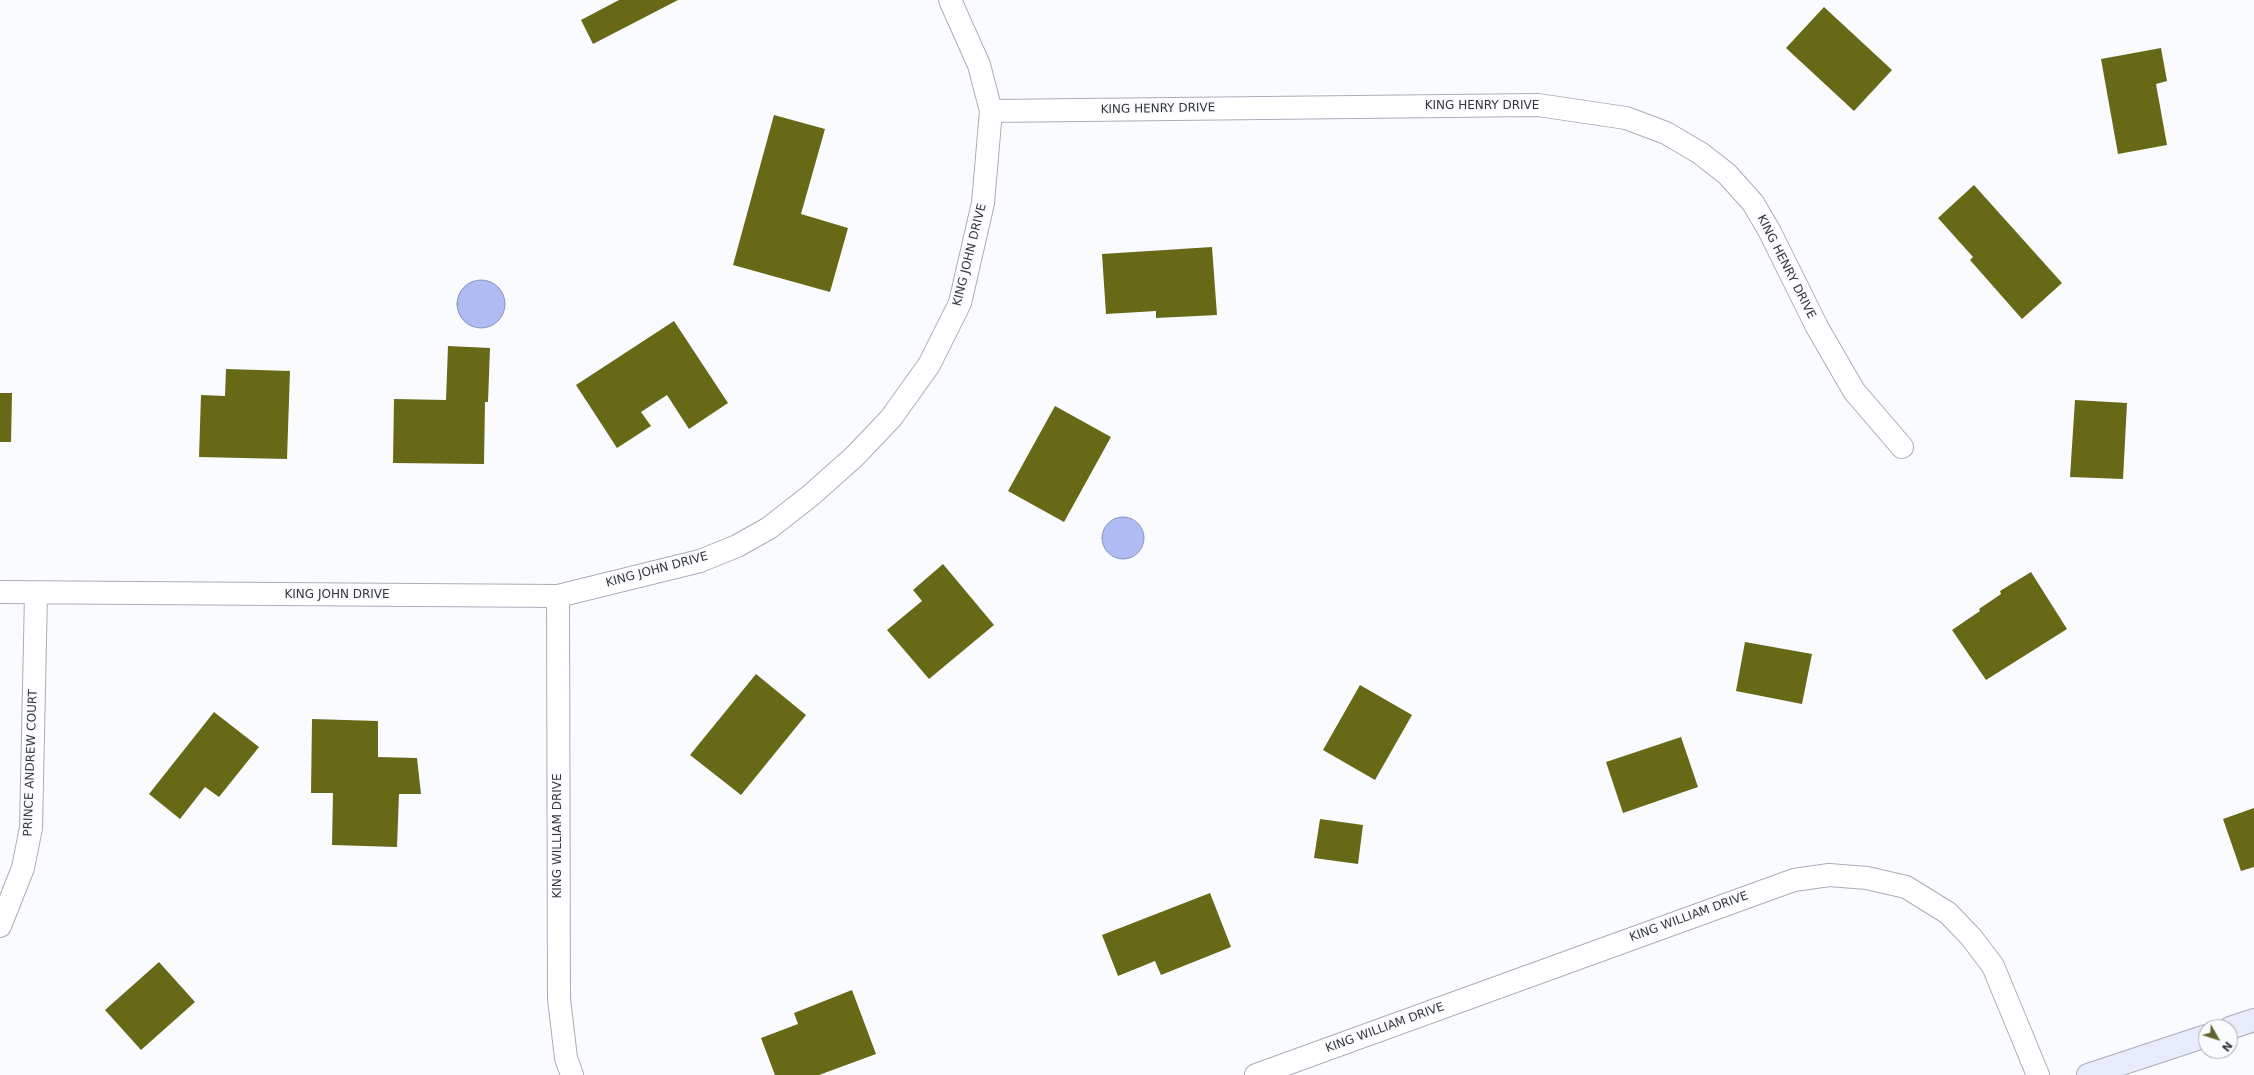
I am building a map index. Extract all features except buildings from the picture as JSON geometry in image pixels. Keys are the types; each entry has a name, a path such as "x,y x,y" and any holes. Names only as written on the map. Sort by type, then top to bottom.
{"street":[{"name":"KING JOHN DRIVE","path":"0,592 36,594 558,596 700,561 737,546 769,528 810,496 855,456 891,418 929,365 960,303 983,203 991,111 979,64 950,0"},
{"name":"KING HENRY DRIVE","path":"991,111 1538,105 1626,118 1666,133 1700,153 1727,174 1753,203 1770,232 1817,327 1854,391 1902,446"},
{"name":"PRINCE ANDREW COURT","path":"0,926 23,868 31,828 36,594"},
{"name":"KING WILLIAM DRIVE","path":"558,596 559,999 566,1058 572,1075"},
{"name":"KING WILLIAM DRIVE","path":"1256,1075 1794,880 1828,876 1867,878 1906,888 1948,913 1971,937 1993,966 2038,1075"},
{"path":"2238,1025 2254,1020"},
{"path":"2088,1075 2198,1039"}],"water":[{"path":"481,280 490,282 498,287 503,295 505,304 503,313 498,321 490,326 481,328 472,326 464,321 459,313 457,304 459,295 464,287 472,282"},
{"path":"1119,517 1127,517 1138,523 1144,534 1144,542 1138,553 1127,559 1119,559 1108,553 1102,542 1102,534 1108,523"}]}
